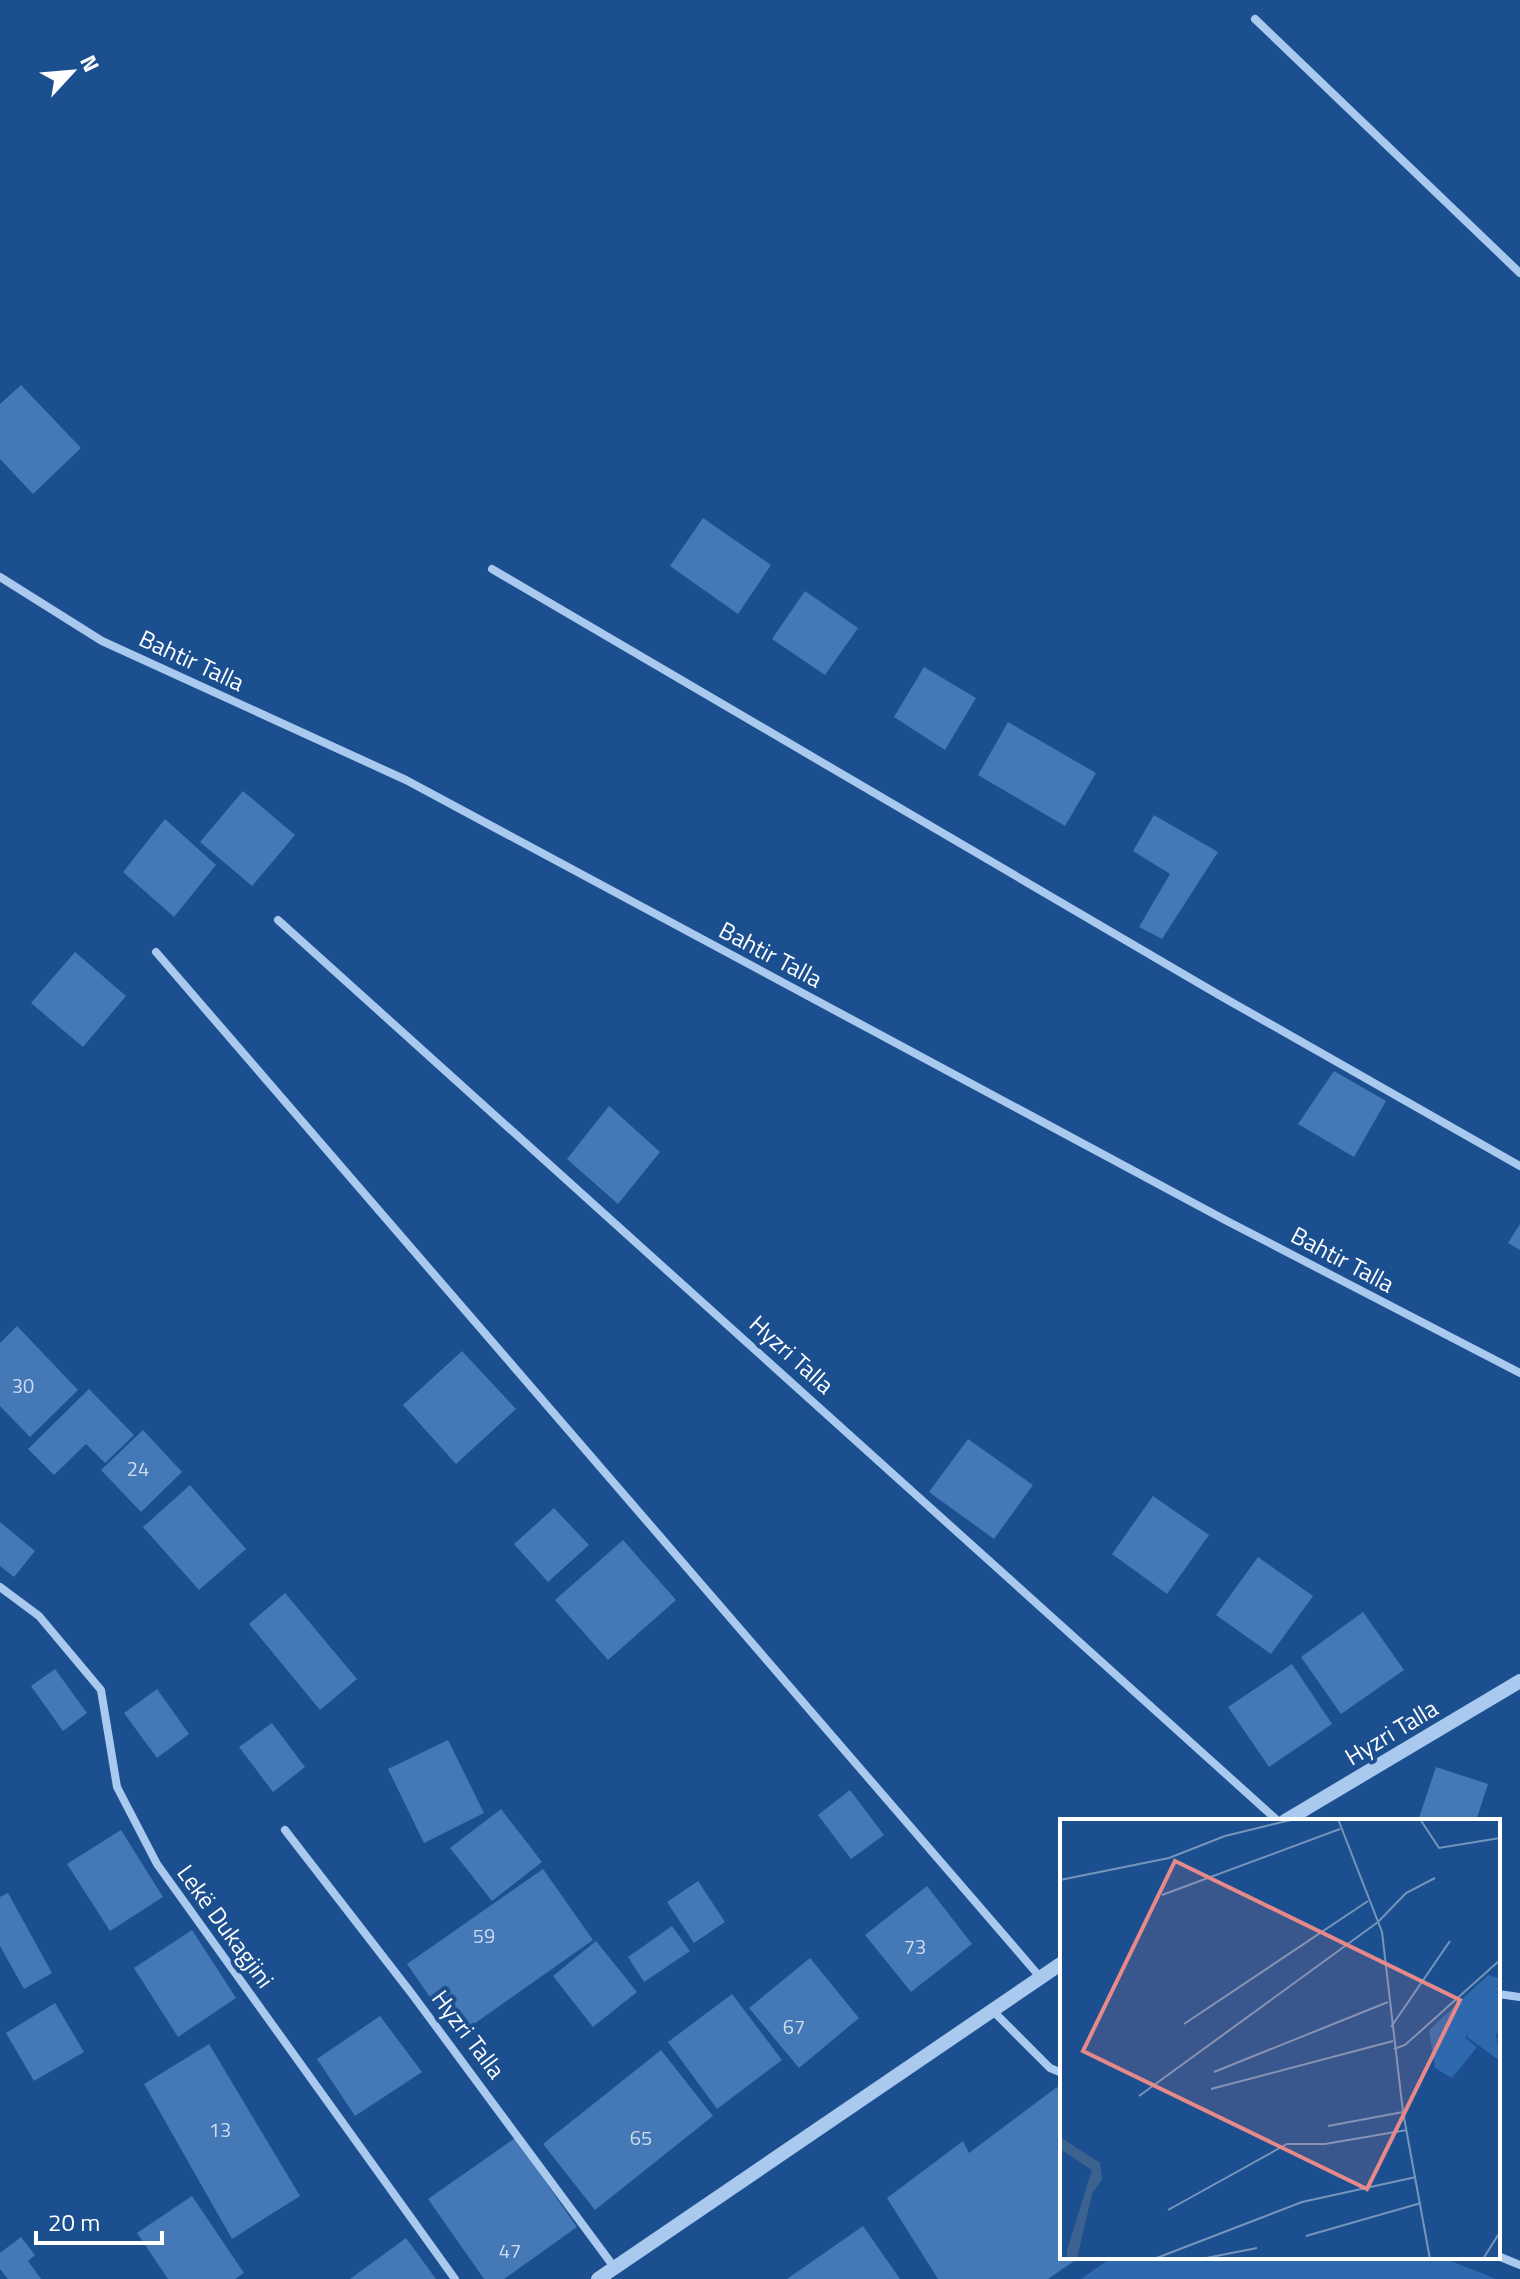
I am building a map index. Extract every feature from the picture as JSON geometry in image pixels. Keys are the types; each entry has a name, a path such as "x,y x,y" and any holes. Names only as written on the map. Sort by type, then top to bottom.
{"street":[{"path":"1255,19 1520,273"},
{"path":"492,569 1219,995 1520,1166"},
{"name":"Bahtir Talla","path":"0,577 102,641 406,780 1213,1214 1520,1373"},
{"name":"Hyzri Talla","path":"278,920 1276,1819"},
{"path":"156,952 1040,1977"},
{"name":"Lekë Dukagjini","path":"0,1587 39,1616 101,1690 117,1787 157,1864 455,2279"},
{"name":"Hyzri Talla","path":"1288,1819 1520,1681"},
{"name":"Hyzri Talla","path":"285,1830 412,1994 614,2267"},
{"path":"598,2279 1060,1964"},
{"path":"1500,1994 1520,1997"},
{"path":"992,2010 1050,2068 1060,2072"},
{"path":"1500,2257 1520,2265"}],"shaded area":[{"path":"1109,2259 1446,2259 1496,2279 1081,2279"}],"building":[{"path":"21,385 81,448 33,494 0,459 0,404"},
{"path":"703,518 771,565 738,614 670,566"},
{"path":"805,591 858,628 825,675 772,639"},
{"path":"924,667 976,698 945,750 894,717"},
{"path":"1008,722 1096,773 1065,826 978,775"},
{"path":"243,791 295,835 252,886 200,842"},
{"path":"1154,815 1218,852 1162,939 1139,927 1170,874 1133,851"},
{"path":"165,819 216,865 174,917 123,872"},
{"path":"75,952 126,996 83,1047 31,1003"},
{"path":"1334,1071 1386,1101 1354,1157 1298,1124"},
{"path":"609,1106 660,1152 618,1204 567,1159"},
{"path":"1520,1224 1520,1250 1508,1243"},
{"path":"17,1326 78,1390 30,1437 0,1406 0,1343"},
{"path":"462,1351 516,1409 456,1464 403,1405"},
{"path":"89,1389 134,1435 105,1463 86,1444 54,1475 28,1449"},
{"path":"143,1430 182,1472 141,1512 101,1470"},
{"path":"968,1439 1033,1485 994,1539 929,1492"},
{"path":"190,1485 246,1549 199,1590 143,1527"},
{"path":"1153,1496 1209,1535 1167,1594 1112,1554"},
{"path":"554,1508 589,1545 548,1582 514,1544"},
{"path":"0,1522 35,1551 14,1577 0,1566"},
{"path":"623,1540 676,1600 608,1660 555,1600"},
{"path":"1258,1557 1313,1596 1271,1654 1216,1615"},
{"path":"285,1593 357,1679 320,1710 249,1624"},
{"path":"1363,1612 1404,1670 1341,1714 1301,1657"},
{"path":"1292,1664 1332,1724 1269,1767 1228,1707"},
{"path":"55,1669 87,1713 63,1731 31,1686"},
{"path":"157,1689 189,1734 157,1758 124,1713"},
{"path":"272,1723 305,1767 273,1792 239,1747"},
{"path":"448,1740 484,1813 424,1843 388,1769"},
{"path":"1436,1767 1488,1784 1477,1819 1419,1819"},
{"path":"850,1790 884,1835 851,1859 818,1815"},
{"path":"501,1809 542,1862 492,1901 450,1848"},
{"path":"121,1830 163,1897 110,1931 67,1864"},
{"path":"543,1869 593,1940 457,2036 407,1964"},
{"path":"698,1881 725,1922 694,1943 667,1902"},
{"path":"927,1886 972,1944 911,1992 865,1935"},
{"path":"8,1893 52,1973 24,1989 0,1946 0,1897"},
{"path":"672,1926 690,1951 644,1982 628,1957"},
{"path":"192,1930 236,1998 178,2037 134,1968"},
{"path":"596,1941 637,1992 593,2027 553,1976"},
{"path":"810,1958 859,2018 799,2068 749,2008"},
{"path":"732,1994 782,2060 717,2109 668,2042"},
{"path":"55,2003 84,2052 34,2081 6,2033"},
{"path":"380,2016 422,2072 355,2116 317,2059"},
{"path":"209,2044 300,2196 232,2239 144,2084"},
{"path":"661,2050 713,2116 595,2210 543,2144"},
{"path":"1057,2087 1060,2092 1060,2259 1077,2259 1048,2279 938,2279 887,2198 963,2141 969,2153"},
{"path":"515,2138 577,2227 504,2279 484,2279 428,2199"},
{"path":"192,2196 244,2273 235,2279 168,2279 137,2233"},
{"path":"863,2226 900,2279 787,2279"},
{"path":"21,2237 35,2255 28,2261 41,2279 8,2279 0,2269 0,2253"},
{"path":"406,2238 436,2279 350,2279"}]}
